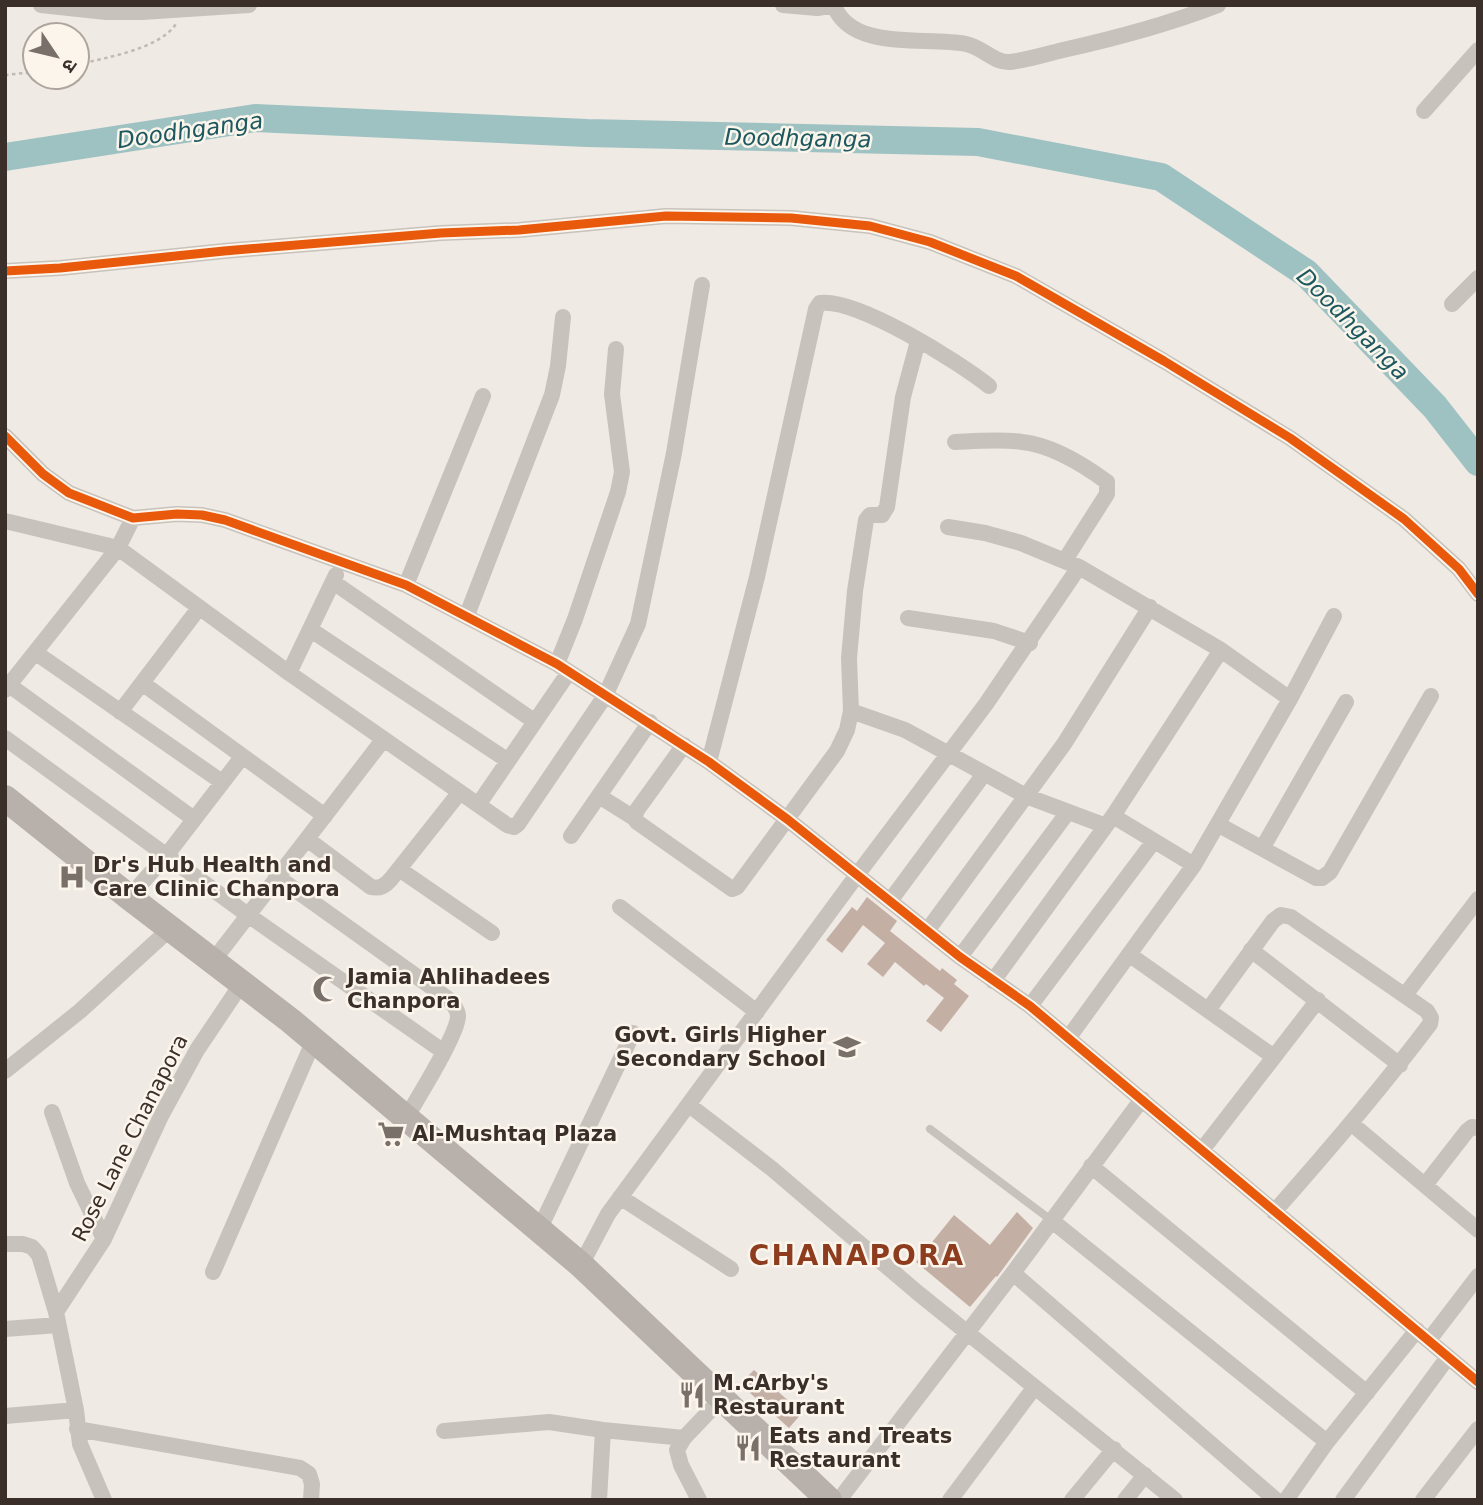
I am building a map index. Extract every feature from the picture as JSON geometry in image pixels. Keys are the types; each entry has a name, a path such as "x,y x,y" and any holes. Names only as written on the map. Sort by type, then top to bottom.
{"main road":[{"path":"5,798 314,1040 581,1265 829,1500"}],"street":[{"path":"41,5 106,9 187,9 249,5"},
{"path":"783,5 817,8 835,6 837,14 847,26 858,32 910,40 968,44 1006,62 1163,26 1218,5"},
{"path":"1424,111 1478,50"},
{"path":"5,271 666,216 791,218 870,226 930,242 1016,276 1164,361 1290,438 1404,519 1459,569 1478,594"},
{"path":"1452,304 1478,278"},
{"path":"5,521 118,548 383,740 507,825 514,827 605,696 638,624 674,453 702,285"},
{"path":"709,762 757,577 816,309 820,303 846,307 866,314 971,371 989,386"},
{"path":"467,615 552,395 563,317"},
{"path":"599,796 732,889 737,887 837,751 847,730 851,711 849,658 855,591 866,520 870,515 882,515 887,508 903,397 918,341"},
{"path":"478,805 534,721 563,668 575,619 618,492 622,472 613,407 616,349"},
{"path":"407,585 483,396"},
{"path":"5,436 43,474 69,493 133,518 177,514 213,517 407,585 563,668 650,722 787,819 960,957 1069,1037 1478,1382"},
{"path":"581,1265 620,1197 1030,643 1108,494 1107,482 1094,472 1057,453 1025,442 955,442"},
{"path":"133,518 118,548 7,688 194,819"},
{"path":"948,527 1021,543 1072,564 1221,650 1290,699"},
{"path":"289,673 341,563"},
{"path":"333,582 534,721"},
{"path":"927,930 1064,744 1150,607"},
{"path":"120,712 199,608"},
{"path":"1069,1037 1194,865 1290,699 1334,616"},
{"path":"908,618 994,631 1030,643"},
{"path":"311,630 507,760"},
{"path":"993,981 1109,821 1221,650"},
{"path":"36,653 222,782"},
{"path":"142,683 325,816"},
{"path":"1219,825 1317,878 1322,878 1330,872 1431,696"},
{"path":"1263,847 1346,702"},
{"path":"851,711 905,730 1026,796 1068,811 1109,821 1154,841 1194,865"},
{"path":"571,836 650,722"},
{"path":"5,738 248,915 444,1052"},
{"path":"212,961 383,740"},
{"path":"634,818 684,745"},
{"path":"129,897 166,856 242,757"},
{"path":"890,901 984,774"},
{"path":"307,839 371,887 377,888 385,885 399,869 460,792"},
{"path":"960,957 1068,811"},
{"path":"1030,1006 1154,841"},
{"path":"399,869 492,933"},
{"path":"276,876 451,1001 458,1017 444,1052 406,1118"},
{"path":"1405,995 1478,900"},
{"path":"620,907 757,1013"},
{"path":"1208,1010 1273,921 1281,915 1291,917 1405,995 1427,1011 1431,1018 1430,1024 1400,1065 1275,1212"},
{"path":"5,1071 80,1011 171,928"},
{"path":"1251,950 1400,1065"},
{"path":"1130,955 1274,1057"},
{"name":"Rose Lane Chanapora","path":"57,1319 104,1239 161,1116 197,1050 242,983"},
{"path":"1202,1150 1318,1000"},
{"path":"539,1230 633,1034"},
{"path":"213,1272 314,1040"},
{"path":"839,1500 1142,1100"},
{"path":"689,1104 771,1168 1034,1388 1175,1500"},
{"path":"52,1112 77,1183 104,1239"},
{"path":"1352,1124 1478,1230"},
{"path":"1425,1185 1467,1131 1472,1127 1478,1128"},
{"path":"1091,1167 1367,1394"},
{"path":"620,1197 731,1269"},
{"path":"1051,1220 1327,1442"},
{"path":"5,1244 23,1244 32,1247 39,1255 57,1319 76,1410 77,1429 88,1467 104,1500"},
{"path":"1013,1273 1276,1500"},
{"path":"1286,1500 1327,1442 1367,1394 1478,1276"},
{"path":"5,1329 57,1319"},
{"path":"1343,1500 1448,1357"},
{"path":"950,1500 1034,1388"},
{"path":"699,1500 677,1450 684,1438 722,1398"},
{"path":"5,1416 76,1410"},
{"path":"444,1431 549,1422 684,1438"},
{"path":"77,1429 300,1468 309,1474 312,1484 311,1500"},
{"path":"1423,1500 1478,1429"},
{"path":"599,1500 603,1430"},
{"path":"1072,1500 1114,1449"},
{"path":"1125,1500 1145,1475"}],"lane":[{"path":"930,1129 1051,1220"}],"path":[{"path":"91,61 133,50 159,39 175,27 187,9"}],"building":[{"path":"867,897 897,921 890,931 940,971 942,968 957,980 954,984 969,996 941,1032 926,1021 944,998 926,984 924,986 895,962 883,977 867,964 885,943 863,925 842,953 826,940 852,907 857,911"},
{"path":"1017,1212 1033,1228 997,1277 970,1307 916,1262 954,1215 990,1245"},
{"path":"754,1370 802,1413 789,1428 740,1384"}],"waterway":[{"name":"Doodhganga","path":"5,157 255,118 587,133 978,142 1161,177 1306,273 1435,407 1478,462"}],"cycle path":[{"path":"5,271 666,216 791,218 870,226 930,242 1016,276 1164,361 1290,438 1404,519 1459,569 1478,594"},
{"path":"5,436 43,474 69,493 133,518 177,514 202,515 225,520 406,585 557,664 709,762 787,819 960,957 1030,1006 1478,1382"}],"place":[{"name":"Dr's Hub Health and Care Clinic Chanpora","path":"72,877"},
{"name":"Jamia Ahlihadees Chanpora","path":"326,989"},
{"name":"Govt. Girls Higher Secondary School","path":"847,1047"},
{"name":"Al-Mushtaq Plaza","path":"391,1134"},
{"name":"M.cArby's Restaurant","path":"692,1395"},
{"name":"Eats and Treats Restaurant","path":"748,1448"}],"district":[{"name":"CHANAPORA","path":"857,1255"}]}
